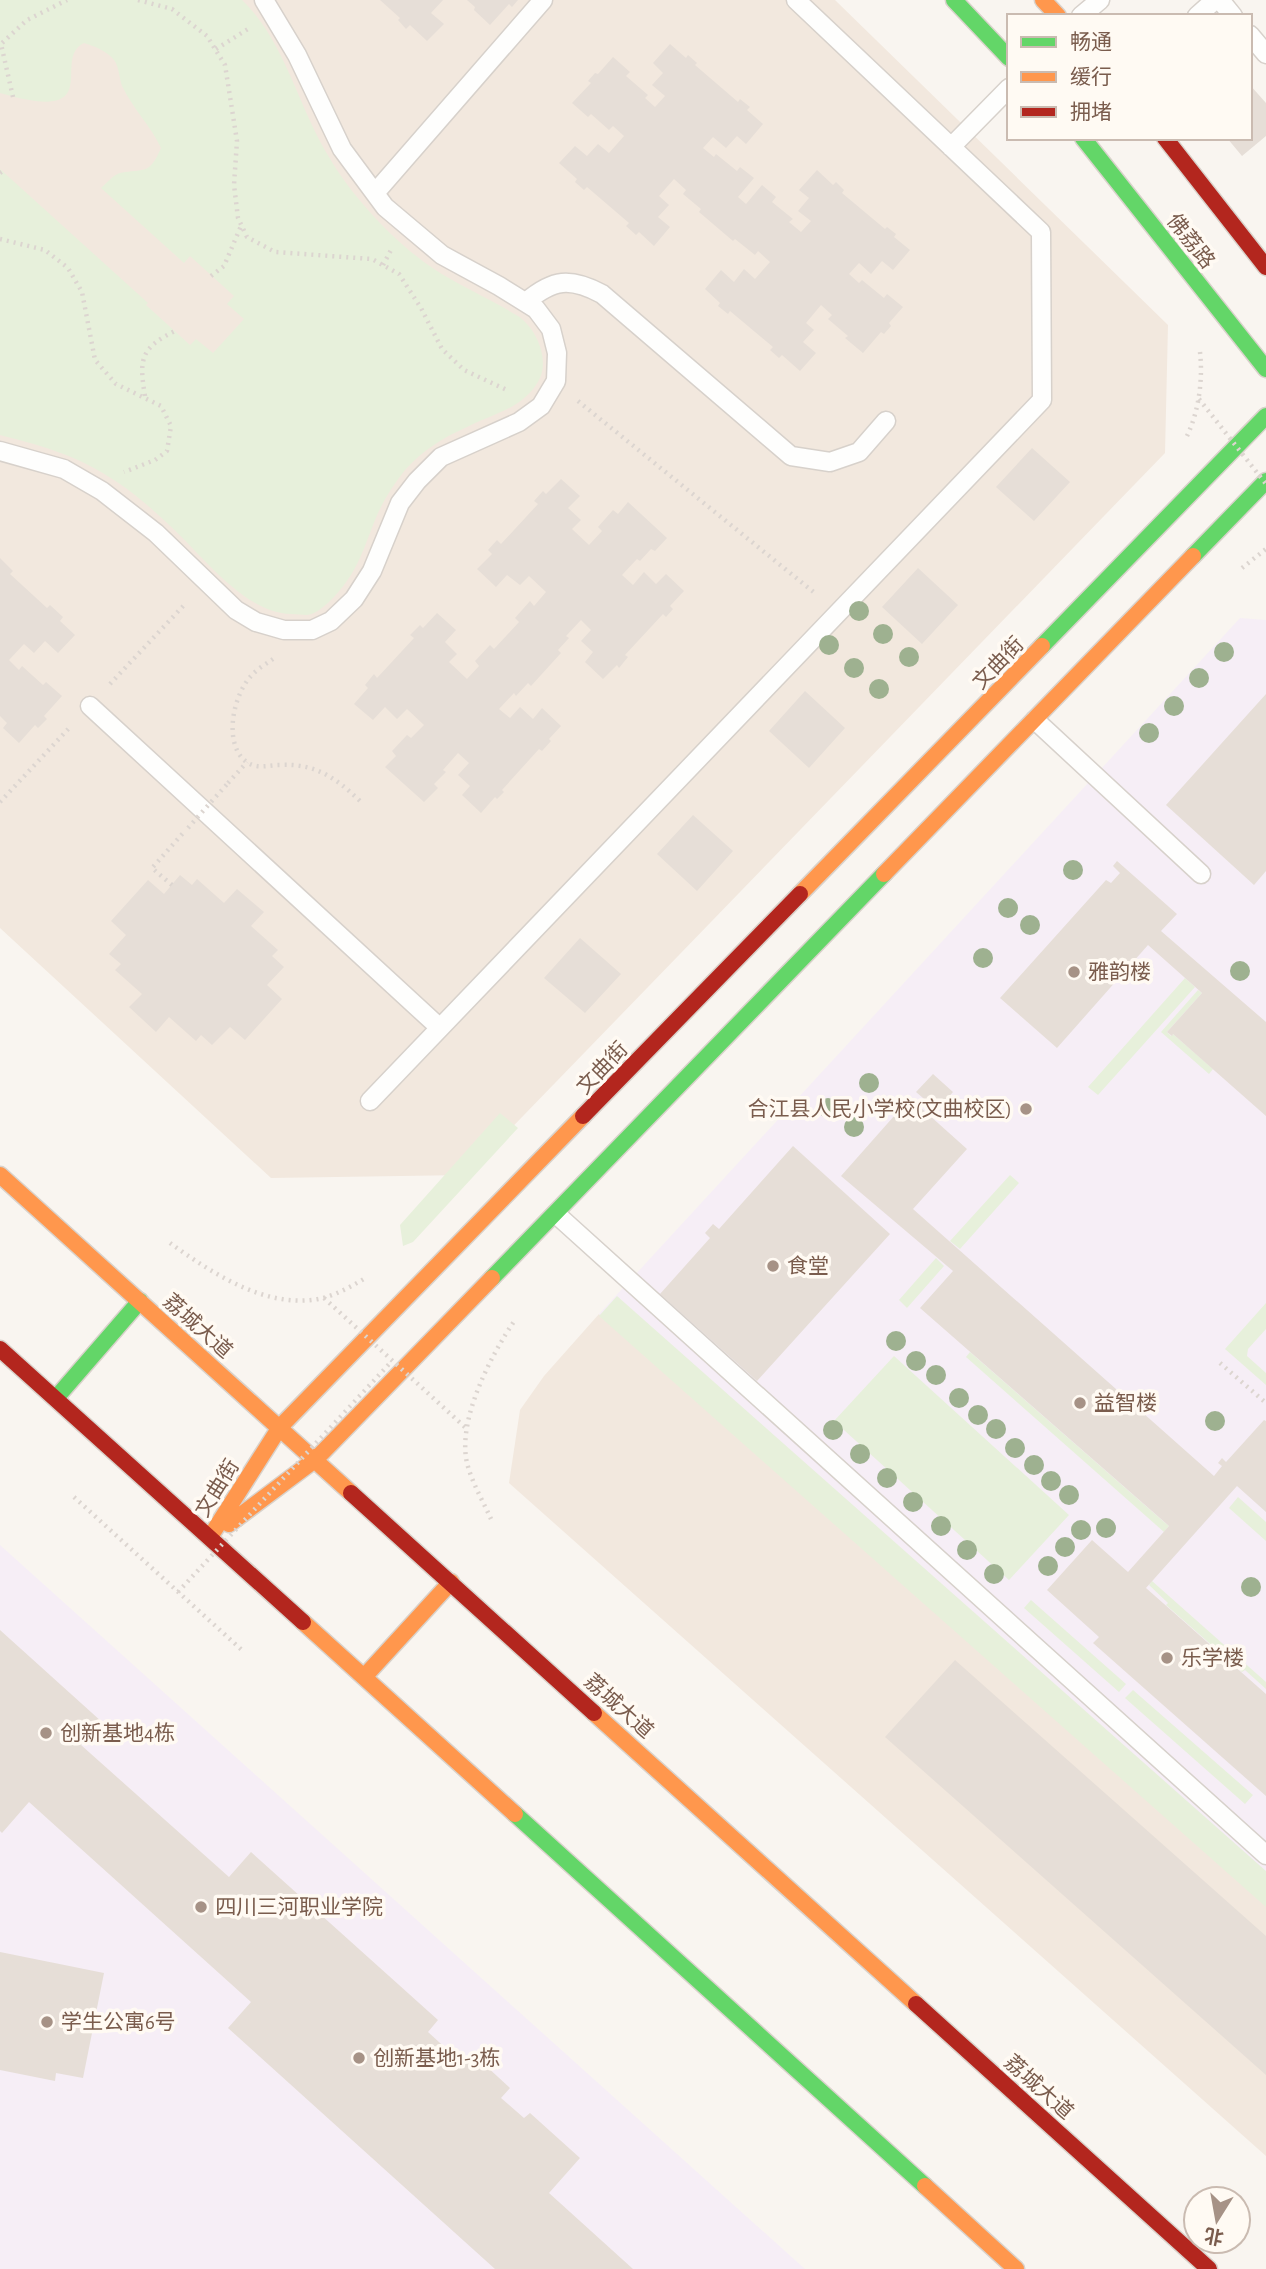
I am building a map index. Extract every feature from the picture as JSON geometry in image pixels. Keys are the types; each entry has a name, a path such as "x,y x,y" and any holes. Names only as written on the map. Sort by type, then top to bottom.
{"main road":[{"path":"954,0 1007,56"},
{"path":"1043,0 1056,14"},
{"name":"佛荔路","path":"1085,140 1266,369"},
{"name":"佛荔路","path":"1167,140 1266,267"},
{"name":"文曲街","path":"210,1537 280,1427 1266,416"},
{"name":"文曲街","path":"210,1537 316,1459 1266,482"},
{"name":"荔城大道","path":"0,1175 1209,2269"},
{"path":"56,1398 140,1301"},
{"path":"0,1349 1016,2269"},
{"path":"364,1677 451,1582"}],"lane":[{"path":"0,451 64,469 102,491 156,533 236,610 256,621 284,630 312,630 331,621 354,599 372,571 400,503 441,457 519,422 541,406 555,382 557,353 551,329 536,309 442,255 385,207 342,149 297,54 264,0"},
{"path":"374,193 543,0"},
{"path":"370,1101 1042,400 1041,232 796,0"},
{"path":"1083,14 1100,0"},
{"path":"1200,14 1218,0 1231,14"},
{"path":"1252,38 1266,54"},
{"path":"951,147 1007,90"},
{"path":"526,302 541,289 559,282 583,284 602,294 791,456 830,462 859,452 886,421"},
{"path":"90,706 440,1028"},
{"path":"1035,720 1201,874"},
{"path":"556,1214 1266,1855"}],"path":[{"path":"13,97 1,43 27,20 67,0"},
{"path":"138,0 172,9 207,36 225,65 237,141 234,185 241,225 247,237 275,252 372,259 399,274 421,308 442,349 464,370 541,406"},
{"path":"211,276 224,265 241,225"},
{"path":"0,239 45,250 68,268 82,292 95,360 116,384 161,407 172,426 167,451 155,460 126,470 102,491"},
{"path":"145,397 143,356 160,338 175,331"},
{"path":"1184,441 1199,399 1202,366 1200,344"},
{"path":"555,382 816,593"},
{"path":"1199,399 1266,482"},
{"path":"107,687 185,604"},
{"path":"305,630 289,647 250,676 238,699 232,719 236,748 247,762 261,767 282,764 317,770 336,778 360,801"},
{"path":"0,802 40,759"},
{"path":"172,885 152,868 247,762"},
{"path":"170,1243 204,1268 239,1286 272,1296 301,1300 324,1298 350,1287 374,1271"},
{"path":"324,1298 467,1429"},
{"path":"491,1519 473,1481 465,1445 480,1383 499,1344 515,1320"},
{"path":"178,1592 392,1361"},
{"path":"1220,1363 1266,1403"},
{"path":"74,1497 244,1652"}],"shaded area":[{"path":"0,0 835,0 1168,325 1165,453 466,1175 271,1178 0,928"},
{"name":"合江县人民小学校(文曲校区)","path":"1240,618 1266,620 1266,1905 599,1314"},
{"path":"599,1314 1266,1905 1266,2156 509,1483 520,1410 544,1376"},
{"name":"四川三河职业学院","path":"0,1545 805,2269 0,2269"}],"green space":[{"path":"0,0 242,0 257,16 269,35 318,138 362,203 390,233 420,259 518,316 535,336 543,363 539,380 532,390 506,410 440,441 405,470 384,500 362,554 346,583 316,612 307,615 291,614 273,611 256,603 223,579 160,517 117,482 61,453 0,435 0,169 148,303 146,305 190,345 196,339 213,353 244,319 227,304 234,296 190,256 184,263 101,188 117,174 149,167 161,148 126,94 117,65 111,57 84,43 75,51 70,86 66,95 54,101 34,101 0,93"},
{"path":"1185,978 1195,987 1098,1095 1088,1087"},
{"path":"1198,990 1202,993 1167,1032 1171,1036 1173,1034 1213,1069 1209,1074 1161,1032"},
{"path":"500,1113 518,1128 413,1242 403,1246 400,1225"},
{"path":"1010,1175 1019,1183 960,1249 950,1241"},
{"path":"936,1258 944,1266 907,1308 899,1300"},
{"path":"617,1296 1266,1871 1266,1907 599,1316"},
{"path":"1266,1303 1266,1329 1248,1349 1247,1356 1266,1373 1266,1385 1225,1349"},
{"path":"970,1352 1169,1526 1164,1532 966,1357"},
{"path":"894,1356 1069,1515 1009,1580 834,1421"},
{"path":"1238,1497 1266,1522 1266,1541 1229,1508"},
{"path":"1152,1581 1266,1682 1266,1689 1245,1670 1242,1672 1166,1605 1168,1603 1149,1585"},
{"path":"1031,1600 1126,1684 1119,1692 1024,1608"},
{"path":"1133,1690 1253,1795 1245,1804 1125,1698"}],"building":[{"path":"380,0 443,0 431,13 444,24 427,41 410,25 406,29 398,20 400,18"},
{"path":"467,0 518,0 512,7 509,4 490,25"},
{"path":"670,44 686,58 688,55 697,63 695,65 738,102 740,99 750,107 747,110 763,124 746,144 737,136 726,148 713,137 703,148 714,157 716,154 737,171 740,167 754,178 738,197 746,204 762,185 776,197 772,202 793,219 789,222 801,232 811,221 798,211 809,198 799,190 817,170 833,185 836,182 844,190 842,193 885,229 887,227 896,234 894,237 910,250 893,270 882,261 871,274 859,263 849,274 859,283 862,280 884,298 887,294 903,307 889,323 891,326 884,334 881,332 863,353 828,319 832,315 821,305 806,323 814,330 803,342 816,353 800,371 782,355 779,358 770,350 773,347 730,311 728,314 718,306 720,303 705,289 721,270 734,282 744,269 755,279 770,262 758,251 755,255 735,239 733,241 699,212 701,209 683,194 686,190 674,179 659,196 669,205 658,217 670,227 654,246 639,232 636,235 626,226 629,223 587,187 584,190 575,182 577,179 559,163 575,146 587,156 598,144 609,153 624,136 613,126 609,130 591,114 588,117 572,103 591,83 588,81 595,73 598,74 613,57 630,72 626,76 648,95 645,98 655,107 665,96 652,85 663,73 653,63"},
{"path":"1252,87 1266,103 1266,136 1242,156 1229,140 1252,140"},
{"path":"1032,448 1070,482 1034,521 996,487"},
{"path":"561,479 580,496 568,508 581,520 572,529 589,545 602,531 598,527 613,510 618,514 628,502 667,538 655,551 651,549 640,561 637,559 622,575 633,585 644,572 656,584 666,574 684,591 670,606 673,609 666,617 663,614 625,655 628,657 619,668 617,665 603,679 585,662 593,652 581,641 591,630 581,620 566,636 569,638 558,650 561,653 531,686 528,683 516,696 514,693 499,709 510,718 520,707 533,719 542,708 561,726 542,751 539,749 502,790 504,792 497,799 495,797 481,813 462,795 470,786 458,775 469,763 458,753 443,770 446,772 434,784 438,788 424,802 385,767 396,756 392,751 407,735 411,738 424,725 407,709 397,719 385,707 373,720 354,704 368,688 365,685 374,674 377,678 414,638 410,635 420,625 423,628 437,613 456,630 445,642 457,654 449,662 467,679 479,666 475,661 490,645 494,649 519,622 515,618 530,601 534,606 546,592 529,576 520,585 507,575 496,587 477,569 492,554 488,550 497,540 501,544 538,504 534,501 543,491 546,494"},
{"path":"0,558 13,571 10,574 47,608 50,605 63,617 60,621 75,635 58,653 45,641 34,653 24,644 9,660 19,670 22,666 43,685 46,682 62,696 44,716 47,719 38,728 35,725 19,743 3,728 7,723 0,716"},
{"path":"918,568 958,605 922,644 882,607"},
{"path":"805,691 845,728 809,768 769,731"},
{"path":"1266,694 1266,871 1254,885 1166,805"},
{"path":"693,815 733,851 697,891 657,854"},
{"name":"雅韵楼","path":"1117,861 1177,914 1161,931 1266,1022 1266,1116 1173,1034 1172,1036 1167,1032 1202,993 1148,945 1057,1048 1000,998 1106,880 1111,883 1120,873 1113,866"},
{"path":"180,875 192,885 197,879 224,903 237,889 264,912 251,926 278,950 272,956 284,967 267,985 282,999 245,1040 230,1027 212,1045 201,1035 196,1041 169,1017 156,1032 129,1007 142,994 115,970 121,964 109,954 126,935 111,921 148,880 164,894"},
{"path":"580,938 621,974 585,1013 544,978"},
{"path":"933,1074 953,1092 937,1110 916,1092"},
{"path":"910,1098 967,1149 913,1209 1214,1476 1222,1466 1218,1463 1222,1458 1226,1462 1264,1420 1266,1421 1266,1512 1237,1486 1146,1588 1266,1694 1266,1796 1093,1643 1099,1637 1047,1590 1092,1540 1128,1572 1169,1526 920,1308 953,1271 841,1176"},
{"name":"食堂","path":"793,1146 890,1234 757,1381 660,1294 710,1238 705,1233 713,1224 719,1229"},
{"name":"创新基地1-3栋","path":"0,1630 102,1722 81,1745 229,1877 251,1852 438,2020 428,2032 462,2063 472,2053 510,2088 501,2098 524,2118 530,2113 580,2158 549,2193 633,2269 495,2269 228,2028 251,2002 29,1802 2,1833 0,1831"},
{"path":"955,1660 1266,1936 1266,2075 885,1737"},
{"name":"学生公寓6号","path":"0,1952 104,1973 83,2078 56,2073 55,2081 0,2070"}],"traffic: fast":[{"path":"954,0 1007,56"},
{"path":"1085,140 1266,369"},
{"path":"1042,646 1266,416"},
{"path":"1193,556 1266,481"},
{"path":"492,1278 884,874"},
{"path":"56,1398 140,1301"},
{"path":"515,1814 925,2186"}],"traffic: slow":[{"path":"1043,0 1056,14"},
{"path":"884,874 1193,556"},
{"path":"800,894 1042,646"},
{"path":"210,1537 280,1427 583,1116"},
{"path":"0,1175 351,1493"},
{"path":"229,1524 316,1459 492,1278"},
{"path":"364,1677 451,1582"},
{"path":"303,1622 515,1814"},
{"path":"594,1713 916,2004"},
{"path":"925,2186 1016,2269"}],"traffic: jam":[{"path":"1167,140 1266,267"},
{"path":"583,1116 800,894"},
{"path":"0,1349 303,1622"},
{"path":"351,1493 594,1713"},
{"path":"916,2004 1209,2269"}],"place":[{"name":"雅韵楼","path":"1074,972"},
{"name":"合江县人民小学校(文曲校区)","path":"1026,1109"},
{"name":"食堂","path":"773,1266"},
{"name":"益智楼","path":"1080,1403"},
{"name":"乐学楼","path":"1167,1658"},
{"name":"创新基地4栋","path":"46,1733"},
{"name":"四川三河职业学院","path":"201,1907"},
{"name":"学生公寓6号","path":"47,2022"},
{"name":"创新基地1-3栋","path":"359,2058"}]}
